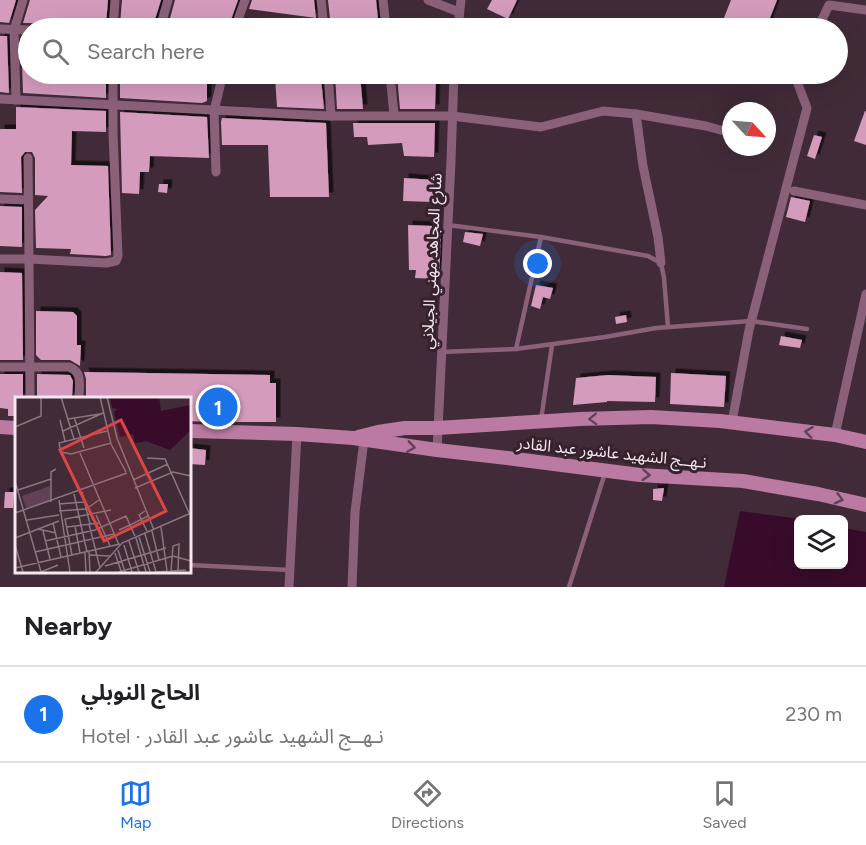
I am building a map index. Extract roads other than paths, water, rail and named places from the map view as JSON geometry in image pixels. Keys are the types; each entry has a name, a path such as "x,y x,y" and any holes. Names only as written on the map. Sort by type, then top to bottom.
{"main road":[{"name":"نـهــج الشهيد عاشور عبد القادر","path":"358,439 391,429 651,417 732,422 835,435 866,442"},
{"name":"نـهــج الشهيد عاشور عبد القادر","path":"190,431 297,434 358,439 640,475 743,481 866,505"}],"street":[{"path":"16,100 14,30 23,0"},
{"path":"114,18 116,0"},
{"path":"163,18 168,0"},
{"path":"239,18 245,0"},
{"path":"321,0 323,18"},
{"path":"383,0 385,18"},
{"path":"428,0 459,12"},
{"path":"459,18 461,0"},
{"path":"823,18 829,5 866,10"},
{"path":"0,29 18,30"},
{"path":"0,259 106,263 116,261 118,256 113,84"},
{"path":"216,172 214,111 221,84"},
{"path":"329,84 331,116"},
{"path":"391,84 394,115"},
{"name":"شارع المجاهد مهني الجيلاني","path":"437,450 454,84"},
{"path":"732,422 751,321 807,108 798,84"},
{"path":"0,99 331,116 452,116 541,127 603,111 636,114 722,130"},
{"path":"636,114 661,262"},
{"path":"28,158 30,397"},
{"path":"794,191 866,205"},
{"path":"0,199 28,200"},
{"path":"835,435 866,294"},
{"path":"0,367 63,366 76,369 79,374 79,397"},
{"path":"289,587 297,434"},
{"path":"352,587 358,439"}],"lane":[{"path":"448,225 541,237 648,256 661,262 668,327"},
{"path":"516,349 541,237"},
{"path":"441,352 516,349 605,338 656,328 751,321 807,329"},
{"path":"540,421 552,345"},
{"path":"569,587 606,470"},
{"path":"190,565 290,570"}],"place":[{"name":"الحاج النوبلي","path":"218,407"}]}
